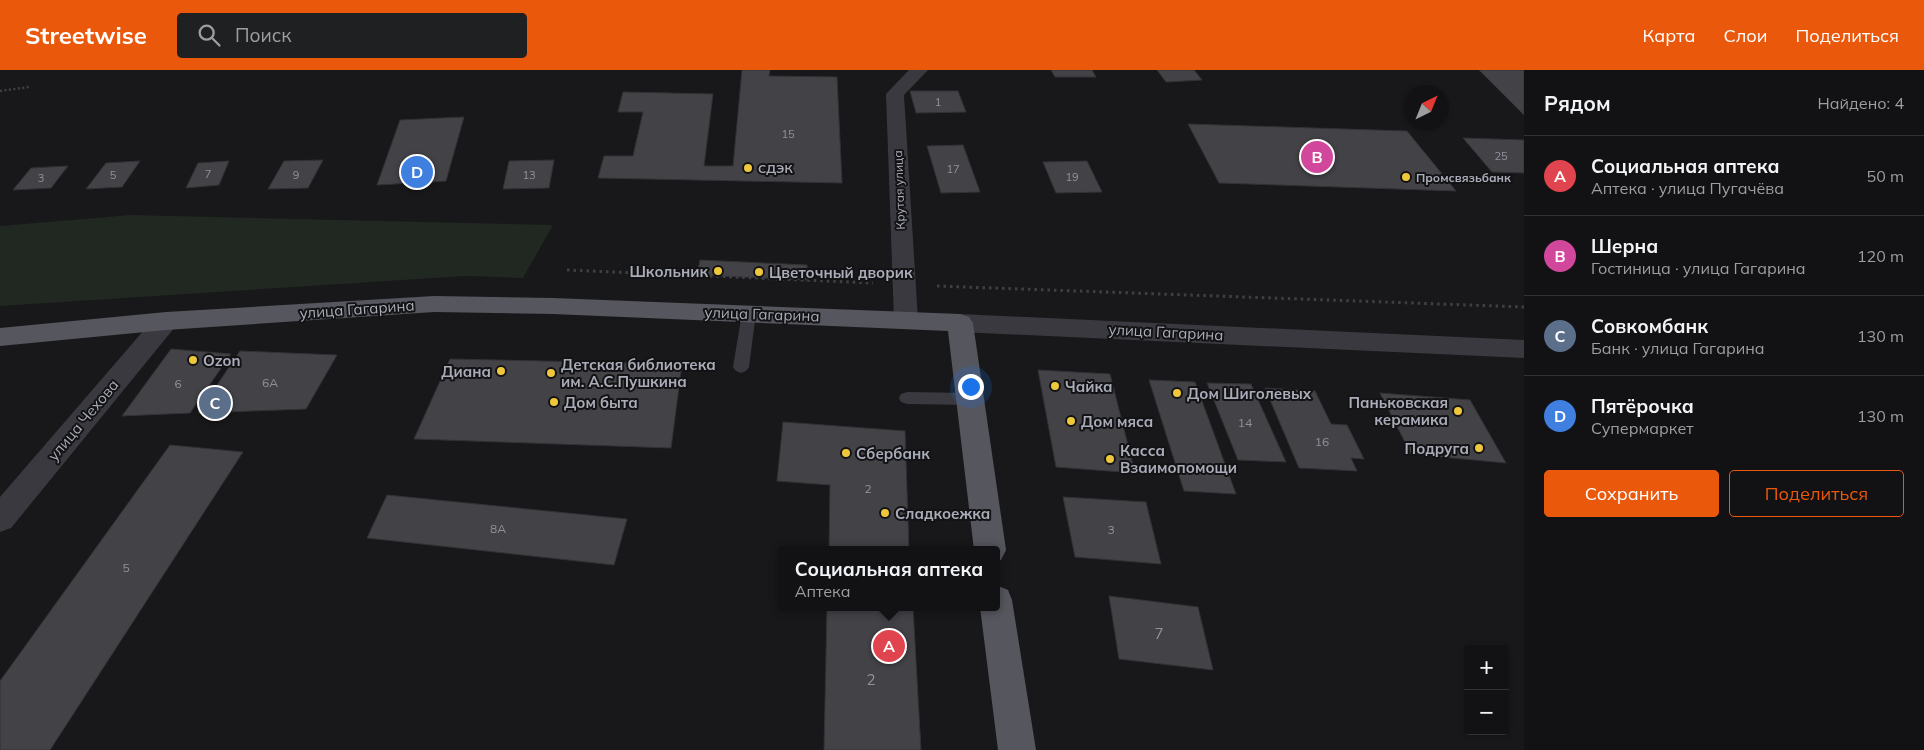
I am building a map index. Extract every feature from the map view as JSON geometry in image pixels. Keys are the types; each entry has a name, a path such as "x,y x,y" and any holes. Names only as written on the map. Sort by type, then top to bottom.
{"main road":[{"name":"улица Гагарина","path":"0,336 166,322 434,304 749,313 960,323"},
{"path":"960,323 989,546"},
{"path":"997,611 1016,750"}],"street":[{"name":"Крутая улица","path":"906,320 895,94 919,70"},
{"name":"улица Чехова","path":"0,519 166,322"},
{"name":"улица Гагарина","path":"960,323 1524,349"}],"lane":[{"path":"742,367 749,313"},
{"path":"906,398 970,399"}],"path":[{"path":"0,91 29,87"},
{"path":"567,270 1524,307"}],"shaded area":[{"path":"131,215 553,225 523,278 465,276 0,306 0,226"}],"building":[{"path":"742,70 770,70 769,76 837,77 842,183 598,178 604,156 633,156 643,112 618,112 623,92 713,94 704,166 733,166"},
{"path":"1051,70 1092,70 1096,77 1055,77"},
{"path":"1157,70 1194,70 1202,80 1166,82"},
{"path":"1479,70 1524,70 1524,115"},
{"path":"910,91 958,91 966,112 916,113"},
{"path":"464,117 446,181 377,185 400,120"},
{"path":"1188,124 1407,131 1456,191 1219,183"},
{"path":"1463,138 1524,140 1524,173 1492,172"},
{"path":"963,145 980,192 941,193 927,146"},
{"path":"323,160 308,188 268,189 284,161"},
{"path":"554,160 549,188 503,189 509,161"},
{"path":"140,161 122,187 86,189 106,163"},
{"path":"229,161 219,185 186,188 198,163"},
{"path":"1087,161 1102,192 1056,193 1043,162"},
{"path":"68,166 51,188 13,190 31,168"},
{"path":"700,260 807,265 807,280 697,275"},
{"path":"171,349 231,354 190,413 122,416"},
{"path":"240,351 337,355 306,409 198,413"},
{"name":"Дом быта","path":"450,359 682,364 671,448 414,439"},
{"path":"1038,370 1110,374 1135,473 1056,467"},
{"path":"1149,380 1195,382 1236,494 1184,491"},
{"path":"1207,383 1251,384 1286,462 1238,460"},
{"path":"1265,388 1315,391 1331,424 1347,425 1364,459 1351,458 1357,471 1299,468"},
{"path":"1380,393 1470,400 1506,463 1411,454"},
{"path":"783,422 905,431 909,546 829,546 830,485 777,481"},
{"path":"170,445 243,452 50,750 0,750 0,681"},
{"path":"387,495 627,519 614,565 367,538"},
{"path":"1063,497 1146,502 1161,564 1075,557"},
{"path":"1109,596 1198,607 1213,670 1119,659"},
{"path":"827,611 913,611 921,750 824,750"}],"place":[{"name":"Шерна","path":"1317,157"},
{"name":"СДЭК","path":"748,168"},
{"name":"Пятёрочка","path":"417,172"},
{"name":"Промсвязьбанк","path":"1406,177"},
{"name":"Школьник","path":"718,271"},
{"name":"Цветочный дворик","path":"759,272"},
{"name":"Ozon","path":"193,360"},
{"name":"Диана","path":"501,371"},
{"name":"Детская библиотека им. А.С.Пушкина","path":"551,373"},
{"name":"Чайка","path":"1055,386"},
{"name":"Дом Шиголевых","path":"1177,393"},
{"name":"Дом быта","path":"554,402"},
{"name":"Совкомбанк","path":"215,403"},
{"name":"Паньковская керамика","path":"1458,411"},
{"name":"Дом мяса","path":"1071,421"},
{"name":"Подруга","path":"1479,448"},
{"name":"Сбербанк","path":"846,453"},
{"name":"Касса Взаимопомощи","path":"1110,459"},
{"name":"Сладкоежка","path":"885,513"},
{"name":"Социальная аптека","path":"889,646"}]}
